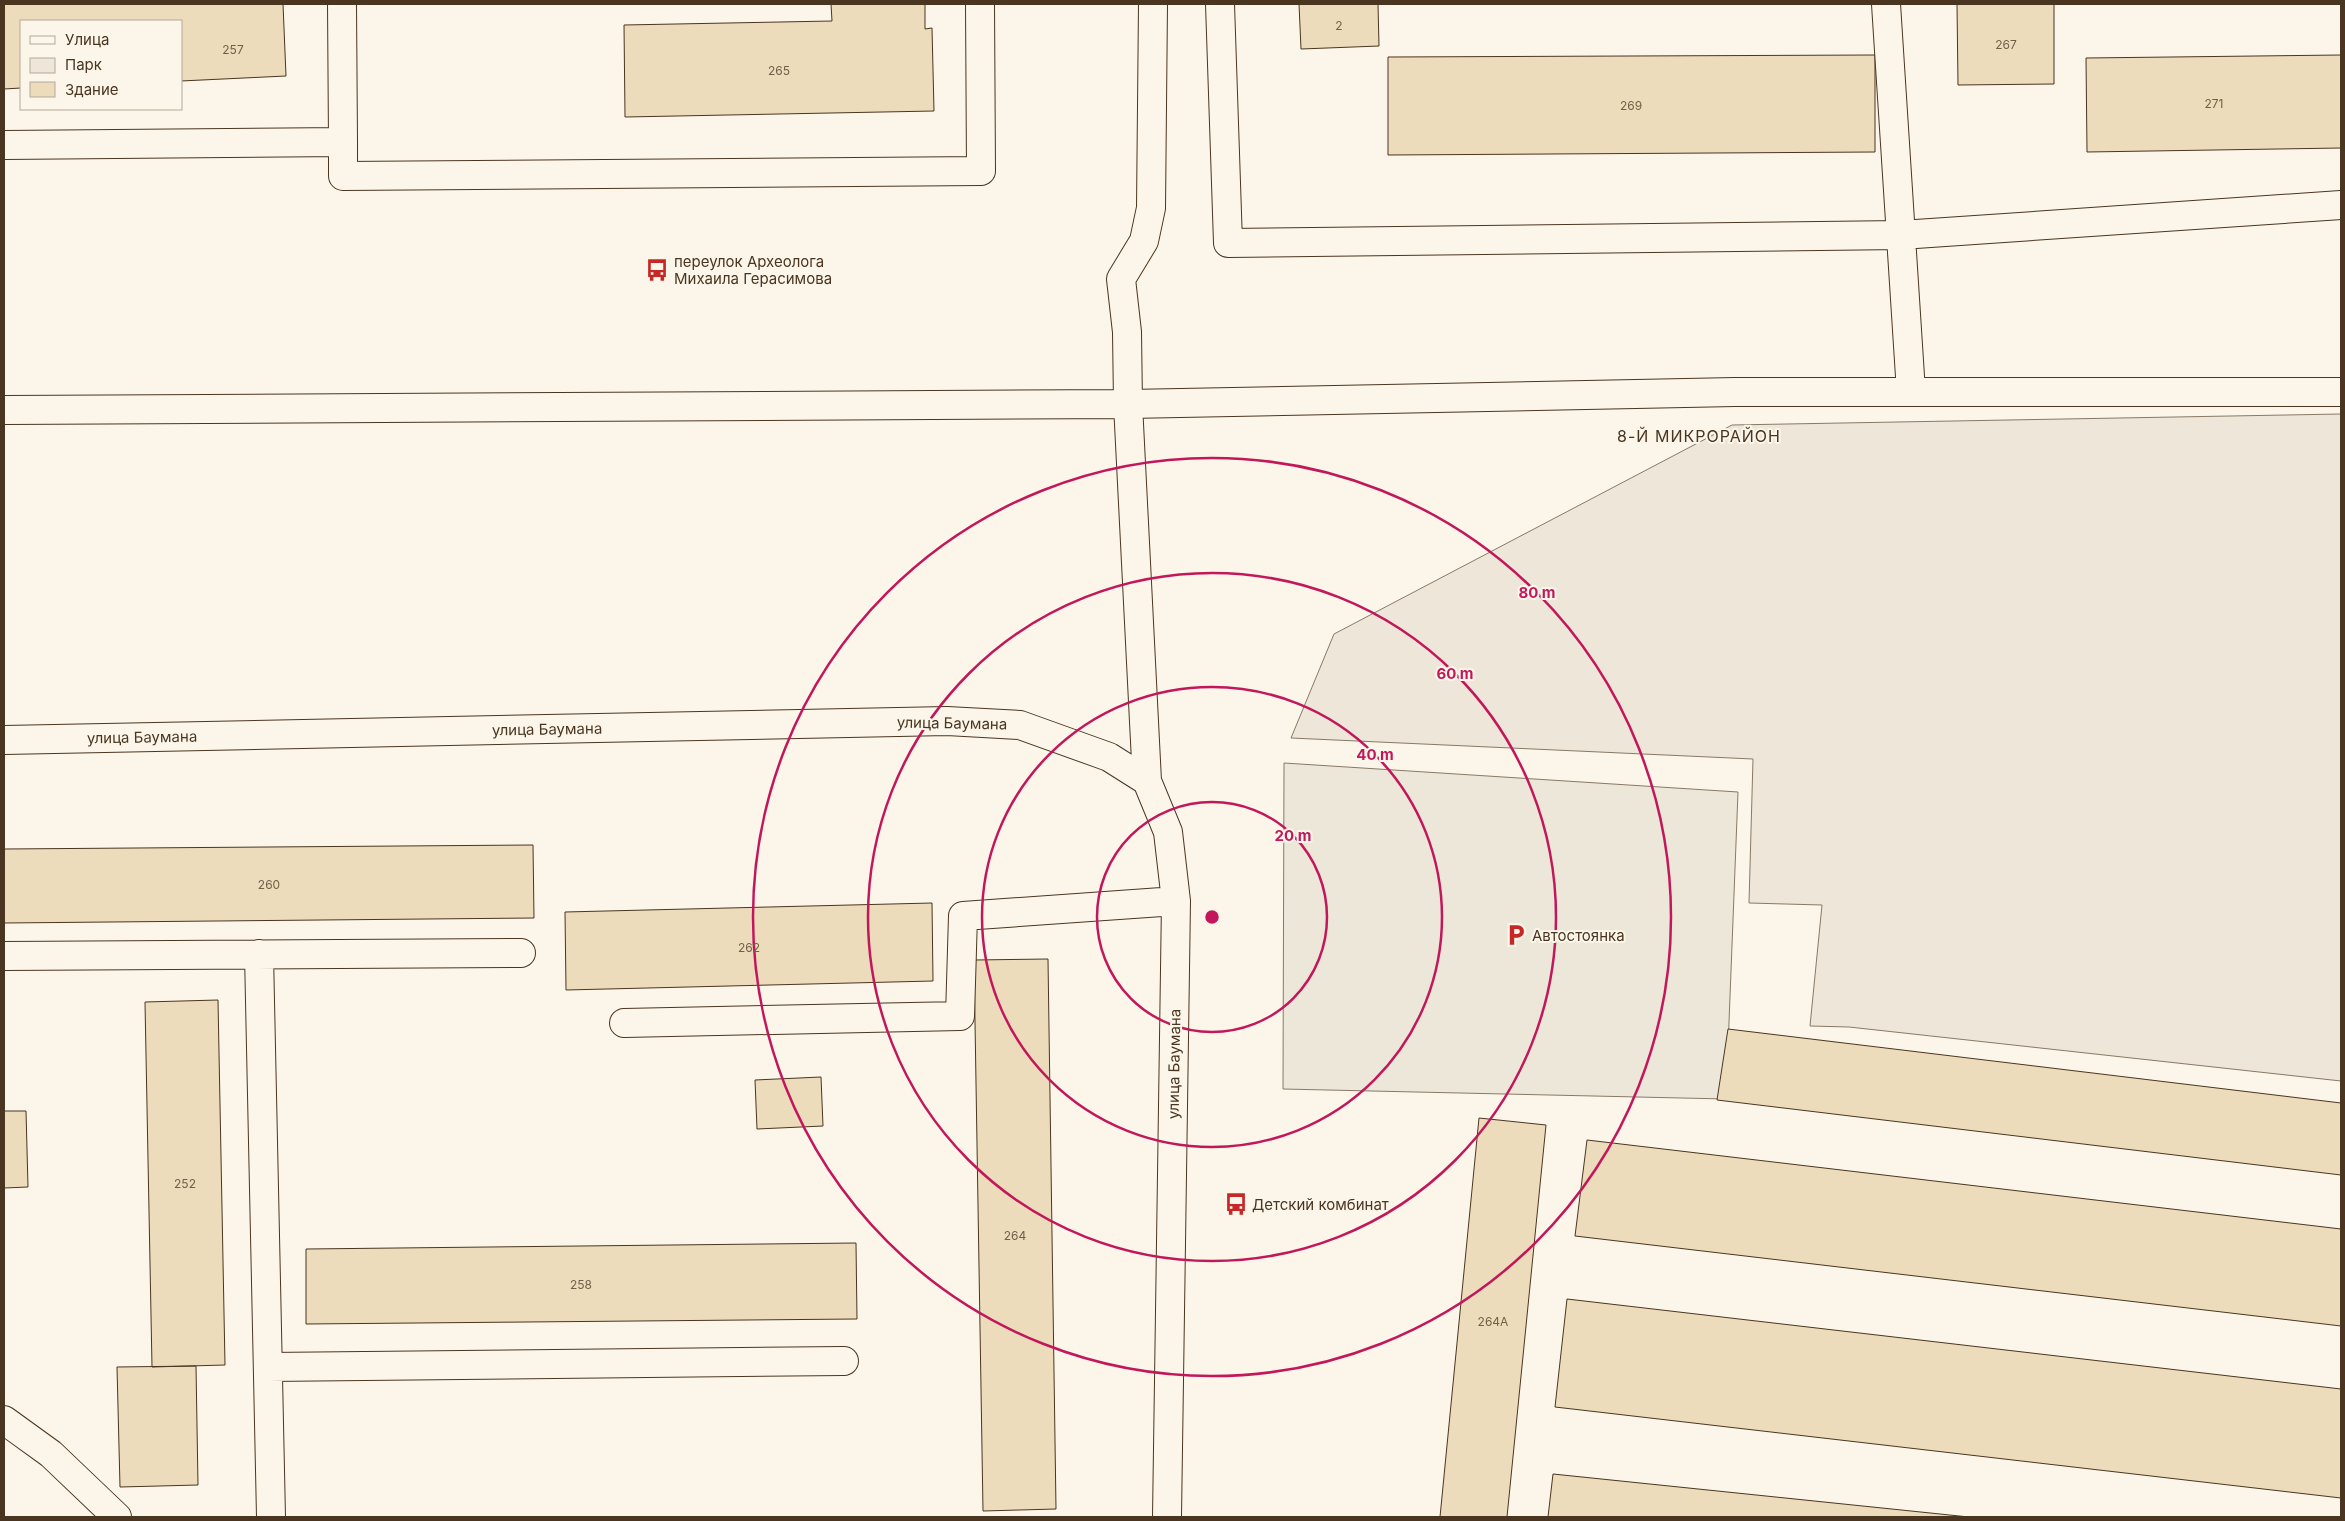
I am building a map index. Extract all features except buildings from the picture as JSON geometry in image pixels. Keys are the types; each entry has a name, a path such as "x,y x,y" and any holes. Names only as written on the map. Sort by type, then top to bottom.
{"street":[{"path":"342,4 344,176 981,171 980,4"},
{"path":"1147,781 1128,404 1127,332 1121,279 1144,241 1151,208 1153,4"},
{"path":"1220,4 1228,243 1901,235 2341,205"},
{"path":"1886,4 1911,392"},
{"path":"4,145 343,142"},
{"path":"4,410 1128,404 1735,392 2341,392"},
{"name":"улица Баумана","path":"4,740 947,721 1020,725 1109,757 1147,781 1168,832 1176,901 1167,1517"},
{"path":"624,1023 960,1016 963,916 1176,901"},
{"path":"4,956 521,953"},
{"path":"259,954 271,1517"},
{"path":"268,1367 844,1362"},
{"path":"4,1420 51,1454 117,1517"}],"green space":[{"path":"2341,414 2341,1081 1849,1027 1810,1026 1822,905 1749,903 1753,759 1291,738 1334,634 1732,425"}],"shaded area":[{"path":"1284,763 1738,792 1726,1099 1283,1089"}],"place":[{"name":"переулок Археолога Михаила Герасимова","path":"657,270"},
{"name":"Автостоянка","path":"1516,935"},
{"name":"Детский комбинат","path":"1236,1204"}],"district":[{"name":"8-Й МИКРОРАЙОН","path":"1699,436"}]}
